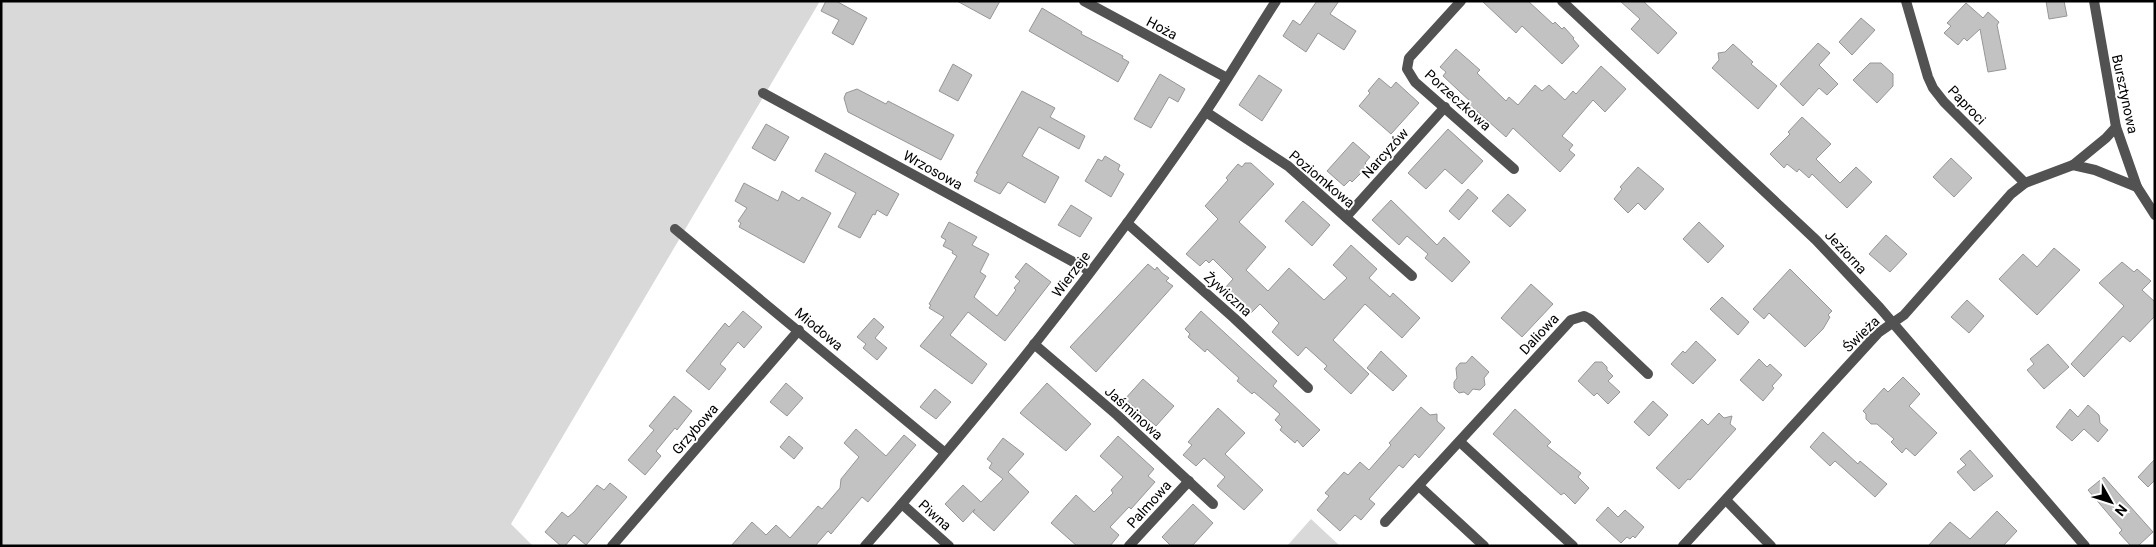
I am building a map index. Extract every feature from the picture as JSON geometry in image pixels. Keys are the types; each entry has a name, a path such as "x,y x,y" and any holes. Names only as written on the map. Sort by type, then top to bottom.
{"street":[{"name":"Hoża","path":"1084,1 1227,78"},
{"name":"Wierzeje","path":"865,546 1034,344 1127,222 1206,112 1276,1"},
{"name":"Porzeczkowa","path":"1461,1 1409,58 1407,69 1415,82 1514,169"},
{"name":"Jeziorna","path":"1562,1 1816,240 1892,323 2085,546"},
{"name":"Paproci","path":"1906,1 1933,88 1944,102 2025,183"},
{"name":"Bursztynowa","path":"2094,1 2116,127 2137,187 2155,215"},
{"name":"Wrzosowa","path":"763,93 1090,271"},
{"name":"Narcyzów","path":"1346,217 1445,107"},
{"name":"Poziomkowa","path":"1206,112 1288,166 1412,276"},
{"name":"Świeża","path":"1683,546 1878,333 1904,315 2011,194 2025,183 2073,165 2100,144 2116,127"},
{"path":"2073,165 2096,170 2137,187"},
{"name":"Żywiczna","path":"1127,222 1234,318 1308,388"},
{"name":"Miodowa","path":"675,229 944,452"},
{"name":"Daliowa","path":"1385,522 1571,320 1584,316 1590,319 1648,374"},
{"name":"Grzybowa","path":"612,546 799,330"},
{"name":"Jaśminowa","path":"1034,344 1117,415 1214,504"},
{"path":"1460,442 1573,546"},
{"name":"Palmowa","path":"1129,546 1188,481"},
{"path":"1419,486 1484,546"},
{"path":"1726,500 1771,546"},
{"name":"Piwna","path":"902,504 949,546"}],"shaded area":[{"path":"1,1 820,1 511,524 533,546 1,546"},
{"path":"1311,519 1340,546 1287,546"}],"building":[{"path":"826,1 836,1 867,18 853,45 832,33 839,20 821,11"},
{"path":"957,1 1000,1 990,19"},
{"path":"1317,1 1339,1 1330,14 1356,31 1344,50 1318,33 1306,52 1283,36 1293,20 1300,25"},
{"path":"1482,1 1528,1 1553,24 1555,22 1562,29 1564,27 1579,46 1562,64 1522,26 1516,33"},
{"path":"1620,1 1643,1 1677,33 1658,54 1631,29 1640,19"},
{"path":"2046,1 2064,1 2067,16 2049,19"},
{"path":"1966,3 1983,18 1988,12 1999,22 1997,25 2006,69 1988,72 1980,29 1967,41 1964,38 1958,45 1944,33 1951,26 1947,23"},
{"path":"1042,8 1082,32 1081,34 1123,56 1122,58 1129,62 1118,82 1029,31"},
{"path":"1861,18 1875,30 1852,55 1839,42"},
{"path":"1818,43 1830,53 1819,65 1838,84 1827,95 1819,88 1803,106 1780,84"},
{"path":"1733,44 1753,62 1751,64 1777,86 1758,109 1712,68 1719,60 1718,53 1725,52"},
{"path":"1456,49 1480,70 1477,73 1506,101 1509,97 1518,105 1535,85 1542,91 1549,85 1565,100 1573,91 1576,94 1601,66 1626,89 1605,112 1593,100 1562,136 1573,145 1569,150 1575,155 1560,172 1513,128 1506,137 1470,105 1472,103 1443,76 1446,72 1440,67"},
{"path":"1870,63 1881,63 1893,74 1893,86 1877,103 1853,80"},
{"path":"953,64 972,75 958,101 939,91"},
{"path":"1160,74 1185,89 1178,102 1169,97 1151,128 1134,119"},
{"path":"1259,75 1282,90 1262,121 1239,105"},
{"path":"1379,78 1391,88 1396,82 1419,103 1391,134 1359,106"},
{"path":"857,89 886,104 888,101 954,135 941,160 848,112 844,98 846,93"},
{"path":"1022,91 1055,108 1050,117 1085,136 1079,149 1039,127 1022,156 1059,177 1045,203 1008,182 1000,194 974,181 978,174 976,173"},
{"path":"1802,117 1831,144 1816,159 1840,183 1856,167 1872,182 1847,208 1812,174 1809,178 1799,169 1797,172 1787,164 1784,168 1770,154 1790,134 1788,132"},
{"path":"766,124 789,137 775,161 752,148"},
{"path":"1448,129 1483,161 1462,184 1445,169 1426,189 1408,173"},
{"path":"1353,142 1370,157 1360,174 1352,182 1350,180 1344,186 1327,171"},
{"path":"825,153 899,194 887,216 877,210 875,215 873,214 860,238 838,227 856,193 815,171"},
{"path":"1105,156 1120,165 1118,170 1124,174 1111,197 1085,181 1098,159 1102,161"},
{"path":"1951,158 1972,178 1954,197 1933,177"},
{"path":"1245,163 1251,163 1274,184 1239,222 1266,247 1246,270 1268,291 1289,268 1324,300 1347,278 1333,265 1351,245 1377,269 1369,278 1390,297 1393,293 1420,318 1402,338 1365,304 1333,340 1369,374 1351,394 1324,369 1327,366 1306,347 1298,356 1272,332 1279,323 1260,304 1251,313 1225,288 1233,279 1213,259 1209,263 1206,260 1200,266 1186,254 1218,219 1205,206 1228,180 1226,178 1238,164 1242,167"},
{"path":"1638,167 1664,189 1645,210 1638,203 1628,213 1614,199 1622,189 1620,187"},
{"path":"744,183 778,201 782,191 799,201 802,197 831,213 804,263 739,227 741,223 738,221 747,208 735,201"},
{"path":"1468,189 1478,198 1459,220 1449,211"},
{"path":"1508,194 1526,210 1510,227 1492,211"},
{"path":"1391,200 1437,245 1444,237 1470,262 1452,282 1425,258 1428,254 1407,236 1399,245 1372,220"},
{"path":"1303,201 1330,225 1312,246 1285,221"},
{"path":"1071,205 1092,218 1080,237 1058,225"},
{"path":"949,222 977,237 972,245 989,254 980,272 986,276 974,297 997,316 1016,290 1014,288 1020,281 1015,277 1026,263 1051,282 1005,341 968,312 950,335 987,364 972,384 920,346 944,317 929,308 931,305 929,304 957,256 952,253 953,251 943,246 946,240 941,237"},
{"path":"1699,222 1724,246 1708,263 1683,239"},
{"path":"1886,235 1907,254 1890,272 1869,254"},
{"path":"2054,248 2080,270 2037,315 1999,279 2023,254 2037,267"},
{"path":"2122,262 2134,272 2137,269 2151,281 2142,290 2155,302 2155,316 2130,342 2123,336 2084,377 2071,364 2124,306 2099,283"},
{"path":"1148,264 1155,270 1157,267 1169,278 1166,281 1173,286 1096,372 1070,347"},
{"path":"1790,269 1832,311 1828,315 1830,317 1823,329 1805,347 1769,313 1764,319 1753,309"},
{"path":"1531,284 1553,304 1522,337 1501,318"},
{"path":"1722,297 1749,322 1738,335 1710,309"},
{"path":"1967,300 1984,316 1969,333 1951,317"},
{"path":"743,311 762,327 744,348 738,342 720,364 726,369 709,390 686,371 725,323 729,327"},
{"path":"1201,311 1277,381 1273,386 1320,430 1303,447 1297,440 1295,443 1280,430 1282,427 1275,420 1280,414 1254,392 1252,394 1237,381 1239,378 1207,349 1205,352 1188,337 1190,334 1185,329"},
{"path":"874,318 884,327 875,338 887,348 877,360 863,348 866,344 857,337"},
{"path":"1696,341 1716,360 1693,384 1671,364"},
{"path":"2048,344 2069,367 2044,389 2027,370 2034,364 2030,359"},
{"path":"1381,351 1407,376 1393,391 1367,368"},
{"path":"1472,356 1489,372 1484,378 1485,385 1480,390 1473,389 1468,395 1464,392 1459,393 1454,388 1454,382 1457,378 1456,368 1460,363 1466,363"},
{"path":"1759,359 1767,367 1770,364 1782,375 1772,386 1774,388 1763,401 1740,380"},
{"path":"1595,362 1602,362 1607,367 1607,370 1613,376 1608,381 1620,392 1608,404 1597,393 1594,396 1578,381"},
{"path":"1903,377 1920,394 1909,406 1937,433 1915,456 1906,448 1902,453 1891,442 1894,439 1877,424 1871,424 1866,419 1866,414 1863,411 1884,388 1888,392"},
{"path":"1143,379 1174,406 1156,426 1125,399"},
{"path":"786,383 803,398 787,416 770,402"},
{"path":"1047,383 1091,424 1066,451 1020,413"},
{"path":"935,389 951,402 936,419 920,407"},
{"path":"674,396 692,411 677,430 675,428 656,451 661,456 645,475 628,460 654,430 649,426"},
{"path":"1653,401 1668,415 1649,436 1634,422"},
{"path":"2088,405 2099,415 2100,423 2108,430 2098,442 2084,429 2072,441 2056,427 2070,409 2078,417"},
{"path":"1421,407 1430,415 1437,414 1437,421 1445,428 1419,458 1415,454 1403,468 1399,465 1369,499 1375,504 1361,520 1355,515 1340,531 1317,510 1329,496 1325,493 1344,472 1348,475 1360,462 1369,470 1391,445 1389,443"},
{"path":"1218,408 1245,433 1225,454 1263,490 1244,510 1217,486 1225,477 1204,458 1196,466 1183,455 1192,445 1188,442"},
{"path":"1515,409 1551,442 1547,446 1581,473 1578,477 1589,488 1575,504 1564,493 1561,495 1493,434"},
{"path":"1719,413 1724,418 1732,416 1730,424 1736,429 1690,480 1688,479 1679,489 1656,468 1702,419 1708,425"},
{"path":"856,429 886,456 904,435 916,445 868,502 862,497 831,534 828,531 815,546 731,546 752,522 766,535 776,525 790,538 818,506 822,509 840,488 841,479 859,457 844,443"},
{"path":"1823,432 1858,464 1860,461 1887,484 1875,497 1835,461 1830,466 1810,447"},
{"path":"789,436 803,448 794,459 780,447"},
{"path":"1118,436 1154,469 1148,476 1155,482 1131,509 1129,507 1110,527 1119,535 1110,546 1077,546 1051,523 1076,495 1094,512 1113,493 1111,490 1123,477 1100,456"},
{"path":"1003,438 1024,454 1008,472 1029,492 994,531 973,512 975,509 963,522 945,504 963,485 981,502 1003,479 989,468 992,463 987,459"},
{"path":"1970,450 1993,476 1974,491 1957,472 1966,465 1960,459"},
{"path":"2155,459 2155,480 2148,487 2138,477"},
{"path":"2104,477 2153,532 2138,546 2131,546 2119,533 2122,530 2088,490"},
{"path":"610,483 627,497 586,545 574,535 565,546 561,546 545,532 562,512 568,517 574,512 597,485 604,490"},
{"path":"1193,504 1213,523 1192,546 1171,546 1162,537"},
{"path":"1608,507 1618,517 1625,510 1644,527 1635,538 1633,536 1630,539 1627,537 1621,543 1596,520"},
{"path":"1997,511 2017,531 2003,546 1928,546 1950,522 1970,539"}]}
